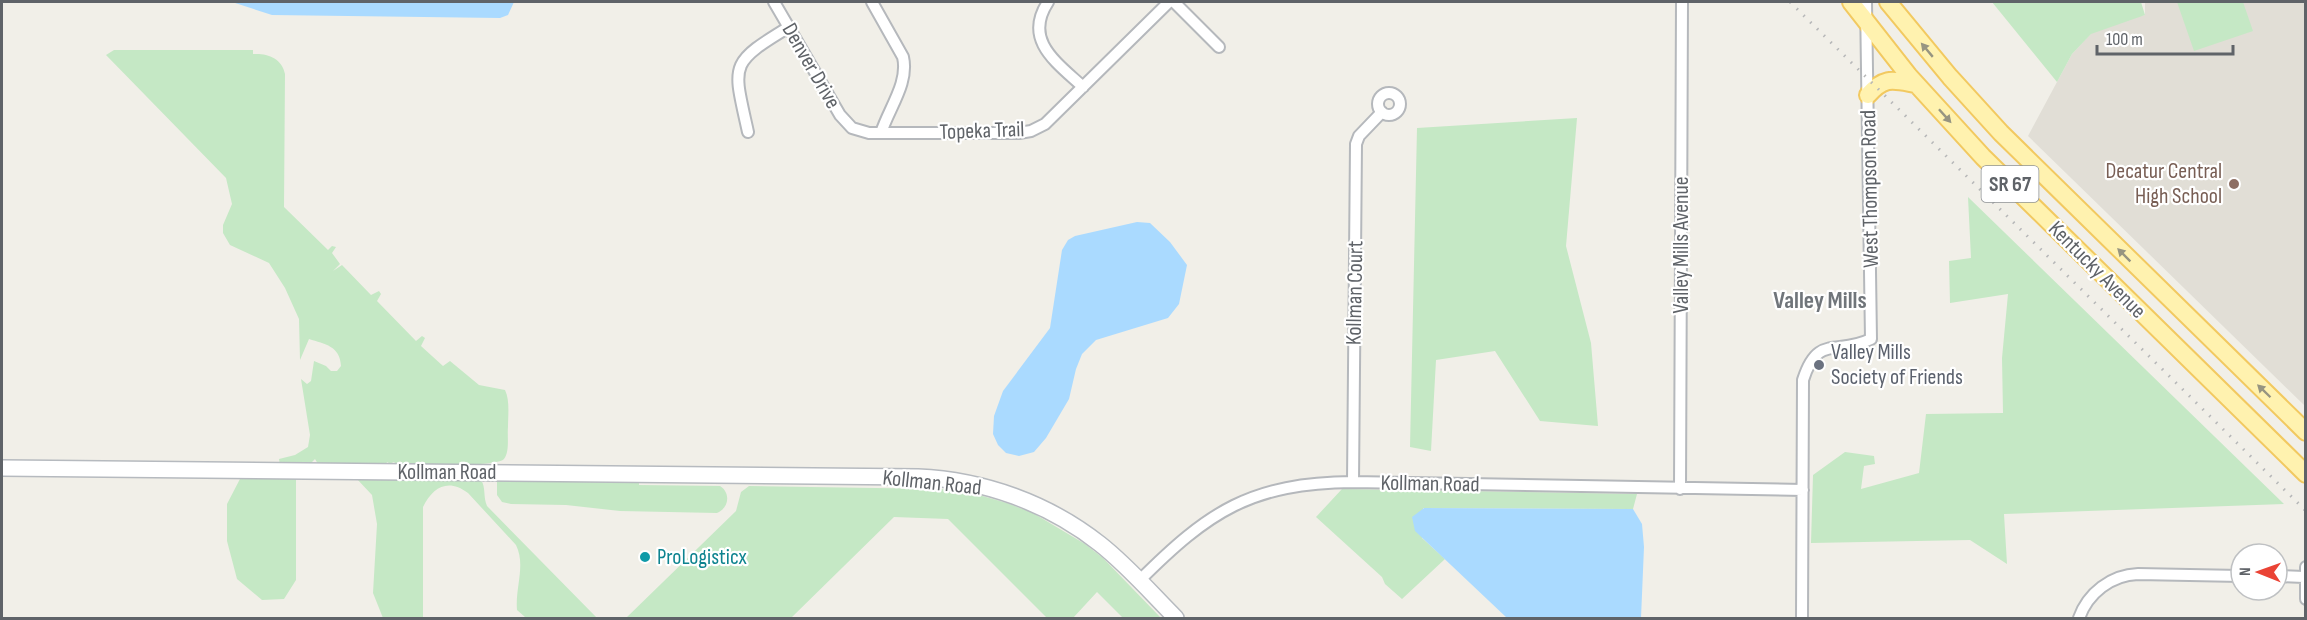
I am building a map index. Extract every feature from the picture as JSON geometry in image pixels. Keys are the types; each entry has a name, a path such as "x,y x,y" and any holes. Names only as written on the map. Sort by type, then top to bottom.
{"main road":[{"name":"Kentucky Avenue","path":"1851,2 1916,84 2005,179 2306,474"},
{"name":"Kentucky Avenue","path":"1888,2 1950,77 2001,133 2306,432"},
{"path":"1868,95 1876,86 1888,80 1916,84"}],"street":[{"name":"Denver Drive","path":"774,2 840,115 852,128"},
{"path":"872,2 903,57 905,65 902,83 881,133"},
{"path":"1048,2 1039,21 1039,33 1043,46 1054,60 1083,87"},
{"name":"Topeka Trail","path":"852,128 881,133 1027,132 1045,124 1169,2"},
{"path":"1174,2 1219,47"},
{"name":"Valley Mills Avenue","path":"1680,489 1682,2"},
{"name":"West Thompson Road","path":"1802,618 1803,380 1811,359 1817,352 1871,339 1866,2"},
{"path":"748,132 737,83 740,66 750,51 789,27"},
{"name":"Kollman Court","path":"1353,482 1356,144 1359,136 1382,112"},
{"name":"Kollman Road","path":"2,468 945,479 1002,492 1051,513 1100,545 1139,581 1194,530 1237,504 1285,488 1314,483 1803,490"},
{"path":"2289,574 2305,572 2306,599"},
{"path":"2079,618 2086,604 2102,586 2119,578 2131,575 2229,576"},
{"path":"1139,581 1176,618"}],"shaded area":[{"path":"2145,2 2305,2 2305,406 2028,136 2072,54 2100,24 2145,15"}],"green space":[{"path":"1992,2 2141,2 2145,15 2091,34 2072,54 2057,82"},
{"path":"2177,2 2243,2 2253,31 2194,51"},
{"path":"114,50 253,50 253,54 263,54 281,64 285,74 284,207 328,250 332,246 336,247 332,253 340,264 333,271 342,265 371,295 379,291 381,294 377,301 416,341 422,336 425,338 421,346 443,366 450,361 479,385 505,390 508,398 508,448 504,459 498,462 454,466 398,466 394,462 382,465 318,464 315,459 310,464 280,465 279,459 295,455 308,447 310,435 301,379 307,384 311,381 314,361 331,371 337,371 341,366 338,354 331,347 309,339 300,360 299,319 285,288 269,263 230,245 223,233 223,225 232,204 226,178 106,55"},
{"path":"1577,118 1566,246 1591,343 1598,426 1540,421 1495,351 1436,360 1431,451 1410,447 1417,128"},
{"path":"1968,197 2284,504 2004,514 2007,564 1970,540 1811,543 1813,475 1845,452 1874,456 1875,464 1864,466 1861,489 1919,473 1926,414 2003,413 2002,358 2008,294 1950,303 1949,261 1971,258"},
{"path":"241,477 296,478 296,580 284,599 262,600 237,579 227,541 227,504"},
{"path":"356,478 481,480 487,506 597,618 525,617 517,610 520,560 516,545 468,493 461,488 448,486 431,494 423,507 423,618 383,618 373,593 377,524 372,495"},
{"path":"497,479 639,479 639,485 720,486 726,492 727,500 724,508 717,513 620,511 566,505 511,504 502,502 497,495"},
{"path":"749,486 941,489 972,493 1007,503 1033,513 1085,544 1103,558 1161,618 1123,618 1097,592 1073,618 1047,618 948,519 894,517 791,618 626,618 736,511 741,492"},
{"path":"1342,489 1637,494 1633,509 1423,508 1422,538 1445,559 1402,599 1385,584 1382,577 1316,517"}],"water":[{"path":"232,2 514,2 508,15 500,18 272,15"},
{"path":"1137,222 1150,223 1170,242 1187,265 1179,304 1168,318 1096,340 1082,354 1069,399 1046,438 1034,452 1019,456 1006,453 998,445 993,434 994,416 1003,391 1050,328 1062,250 1068,240 1075,236"},
{"path":"1424,508 1633,509 1642,524 1644,547 1641,618 1507,618 1415,531 1412,517"}],"railway":[{"path":"1790,2 2306,511"}],"place":[{"name":"Decatur Central High School","path":"2234,184"},
{"name":"Valley Mills Society of Friends","path":"1819,365"},
{"name":"ProLogisticx","path":"645,557"}],"district":[{"name":"Valley Mills","path":"1820,300"}]}
